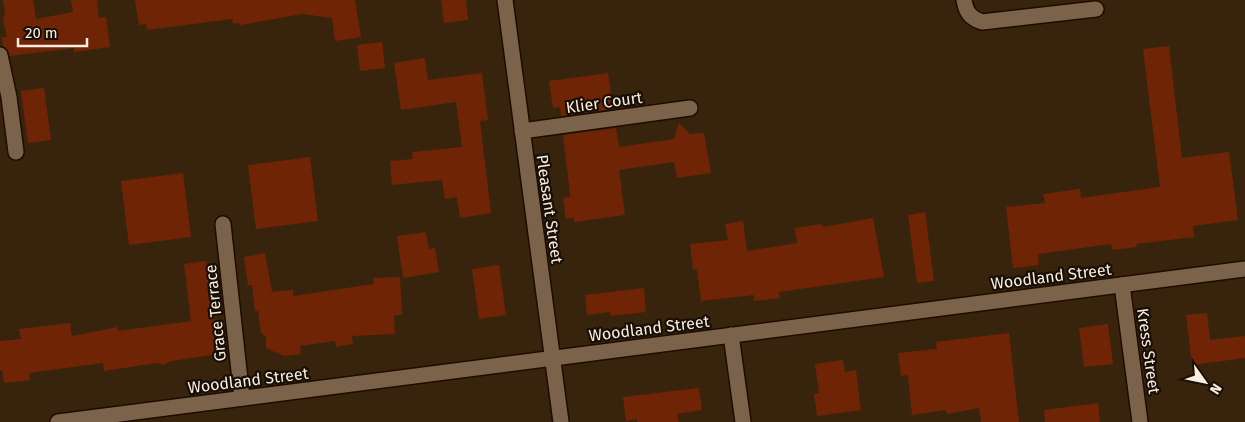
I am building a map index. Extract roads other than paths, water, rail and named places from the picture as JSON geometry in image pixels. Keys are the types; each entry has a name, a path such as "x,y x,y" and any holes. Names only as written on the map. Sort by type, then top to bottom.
{"street":[{"name":"Pleasant Street","path":"505,0 561,422"},
{"path":"964,0 966,12 975,20 982,22 1096,9"},
{"path":"0,55 10,97 16,152"},
{"name":"Klier Court","path":"522,131 690,108"},
{"name":"Grace Terrace","path":"223,224 242,398"},
{"name":"Woodland Street","path":"58,422 1245,269"},
{"name":"Kress Street","path":"1122,285 1140,422"},
{"path":"730,335 743,422"}]}
